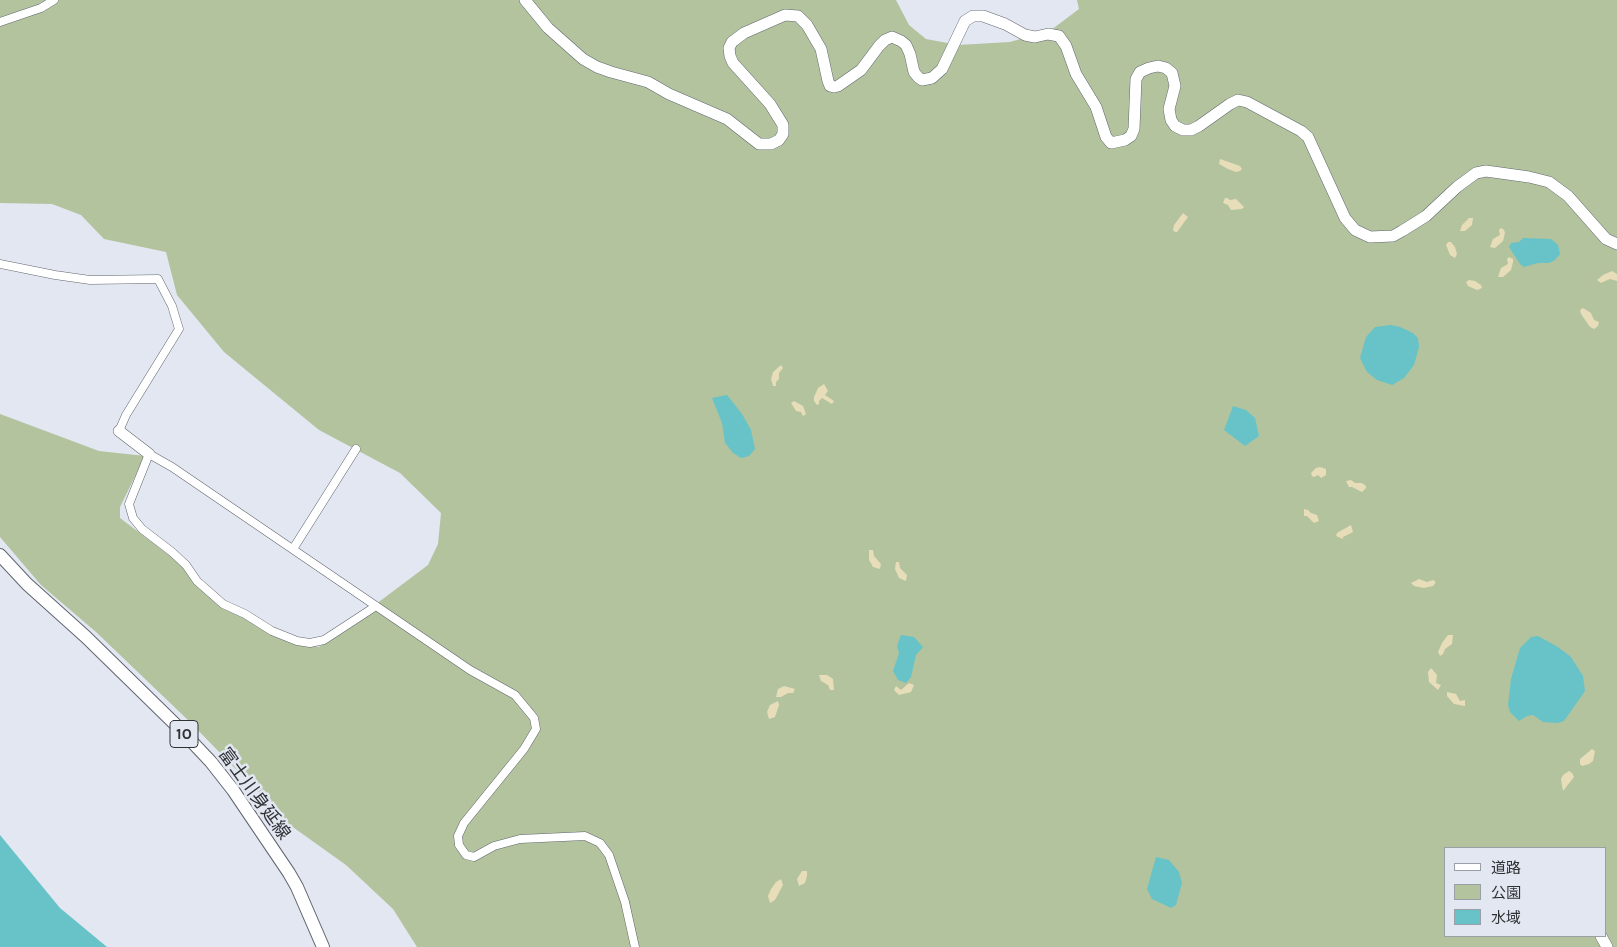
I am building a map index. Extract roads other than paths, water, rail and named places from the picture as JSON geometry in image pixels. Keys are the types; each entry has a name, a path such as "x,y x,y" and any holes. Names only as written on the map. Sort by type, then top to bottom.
{"main road":[{"name":"富士川身延線","path":"0,555 28,584 86,637 211,762 289,873 323,947"}],"street":[{"path":"0,22 41,8 54,0"},
{"path":"525,0 548,28 583,58 597,67 648,82 669,94 727,119 759,144 771,144 779,140 783,134 784,125 770,104 733,63 729,48 732,42 744,32 785,15 798,16 807,25 821,48 828,81 830,86 834,87 861,70 879,46 885,40 892,37 901,41 906,46 914,72 918,77 922,80 932,78 942,69 965,21 973,16 983,16 1005,24 1024,35 1035,37 1048,34 1059,36 1066,46 1076,74 1096,107 1106,137 1111,143 1125,140 1131,136 1134,129 1136,79 1140,72 1158,66 1166,68 1172,73 1176,86 1168,109 1175,126 1183,130 1190,130 1199,126 1238,100 1247,102 1301,131 1308,137 1345,218 1355,230 1370,237 1393,236 1402,231 1426,216 1457,187 1476,173 1486,171 1549,182 1568,196 1606,239 1617,244"},
{"path":"0,264 90,280 158,278 172,306 179,329 126,415 119,431 149,454 172,467 470,670 515,694 534,718 536,728 531,740 464,823 458,836 459,845 466,855 474,857 494,846 520,839 585,836 600,843 609,855 625,902 635,947"},
{"path":"293,549 356,449"},
{"path":"149,454 129,504 133,518 142,529 186,565 198,581 223,604 245,614 272,631 297,641 310,643 324,640 376,606"}],"water":[{"path":"1523,238 1551,239 1558,245 1560,254 1549,263 1538,263 1524,267 1509,247 1511,243 1519,242"},
{"path":"1391,325 1413,333 1418,338 1419,347 1414,365 1404,378 1392,385 1377,380 1367,372 1360,358 1366,337 1375,327"},
{"path":"727,395 742,414 751,430 755,449 749,456 741,458 733,453 725,443 722,423 712,398"},
{"path":"1233,406 1246,410 1255,418 1259,436 1245,446 1224,430"},
{"path":"901,635 914,637 923,647 916,655 911,677 906,683 898,680 893,671 899,653 897,646"},
{"path":"1538,636 1571,657 1583,676 1585,691 1564,721 1558,723 1543,722 1533,715 1519,721 1510,712 1508,705 1511,679 1520,648 1531,637"},
{"path":"0,835 60,908 107,947 0,947"},
{"path":"1156,857 1169,860 1179,872 1182,883 1176,905 1171,908 1152,899 1147,889"}]}
